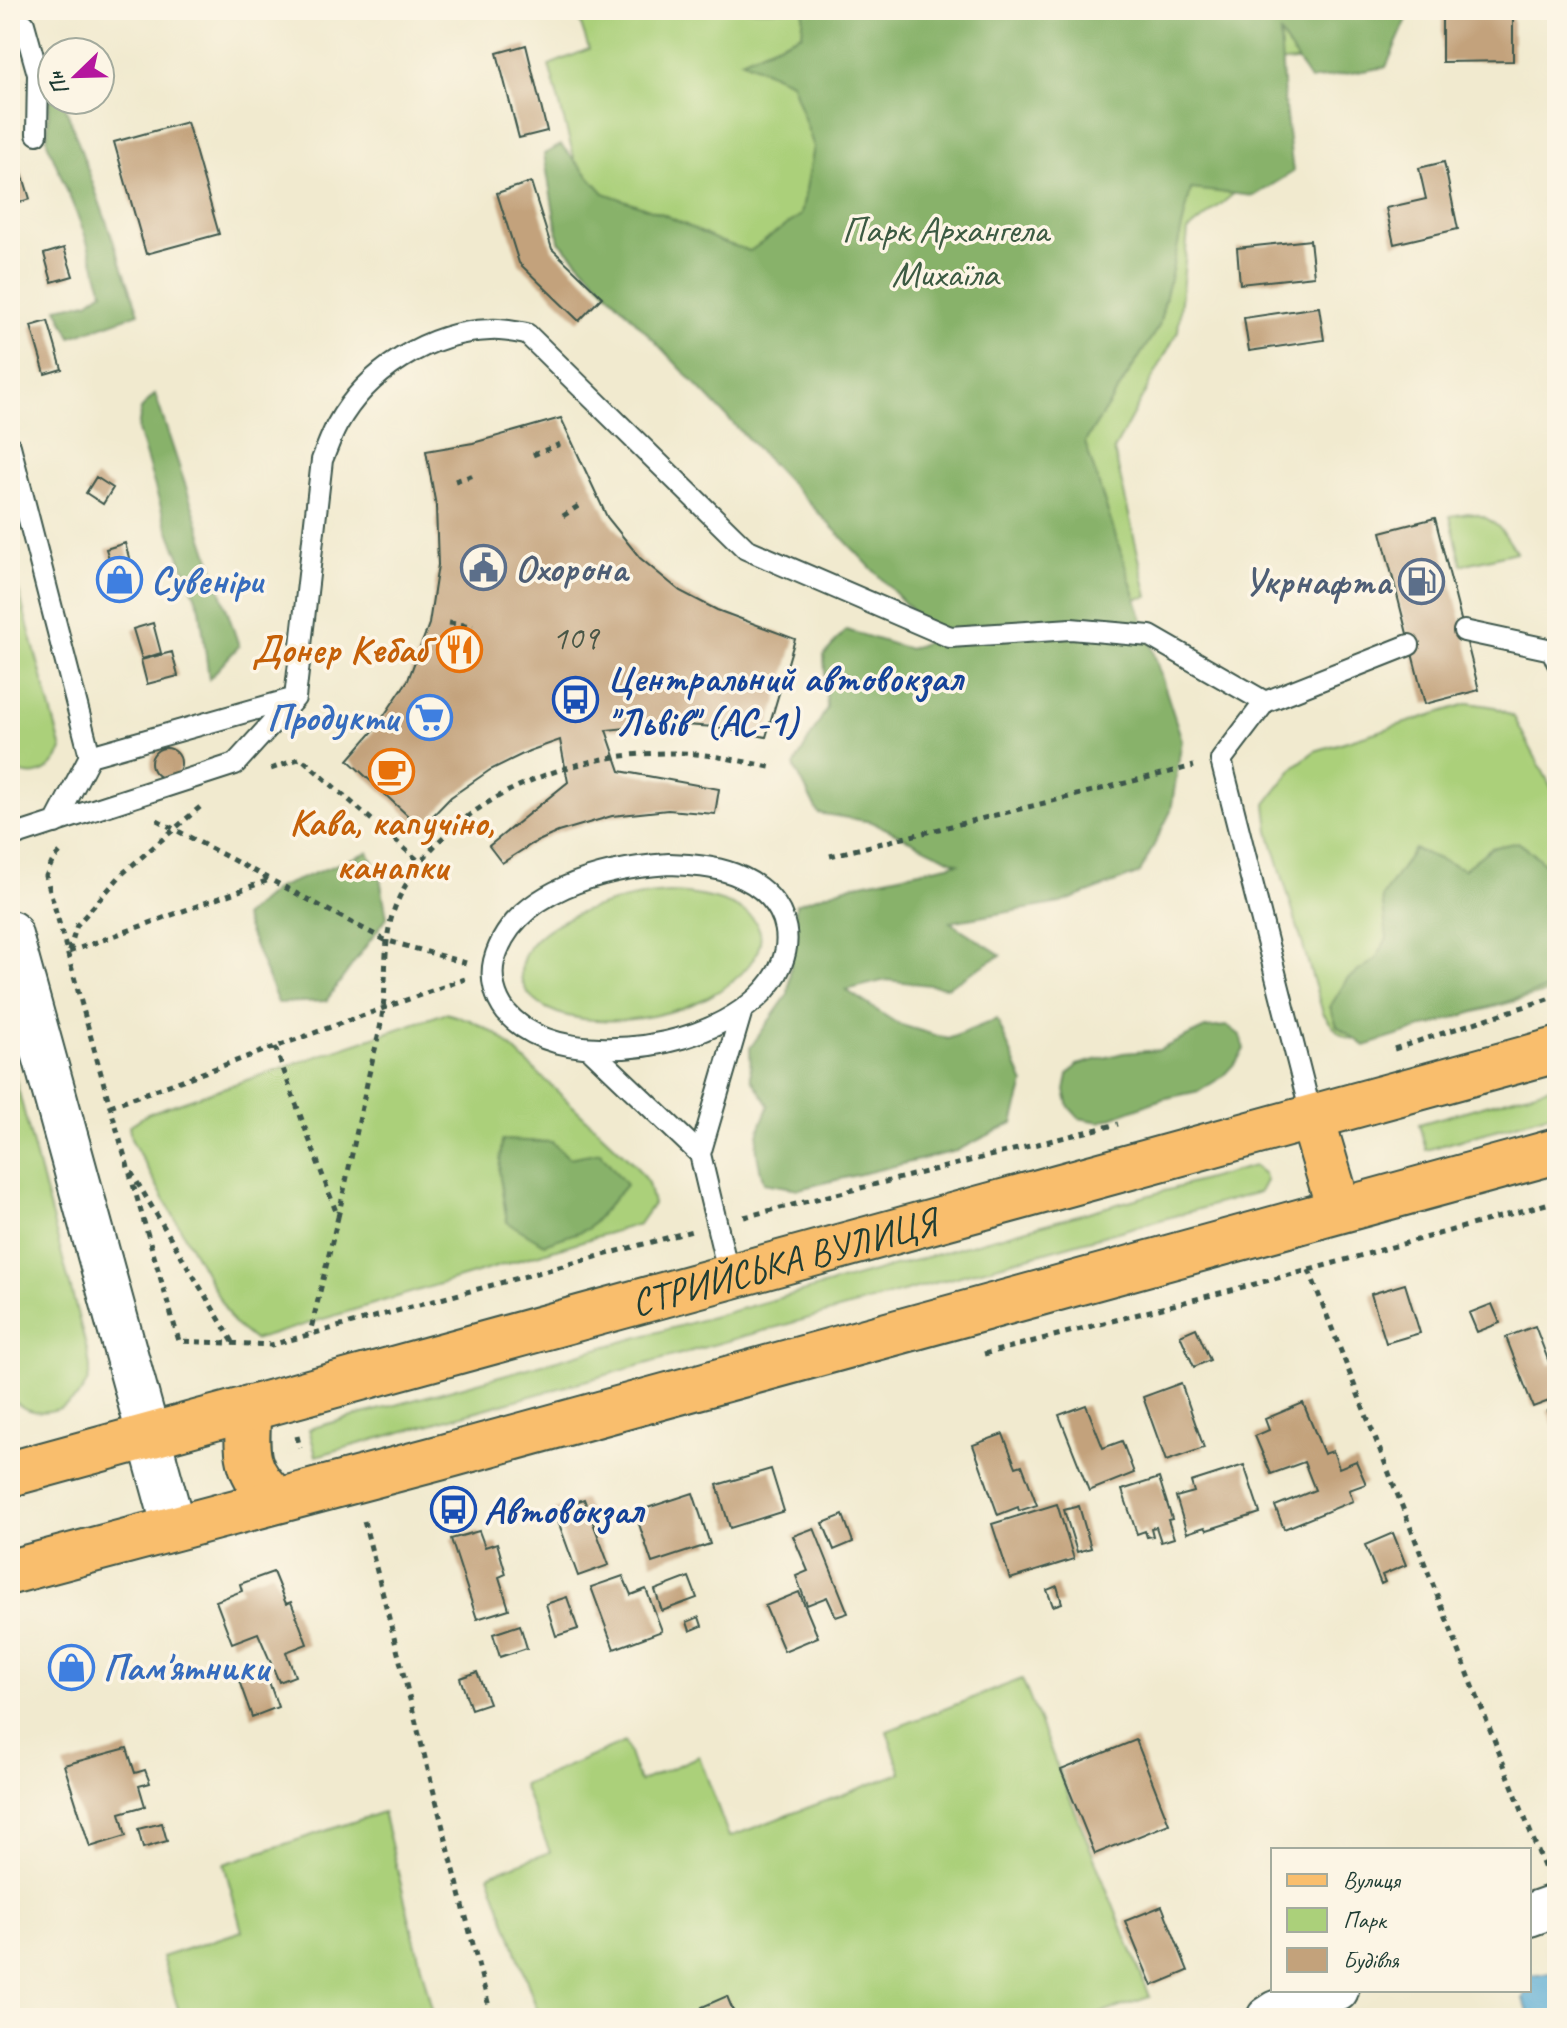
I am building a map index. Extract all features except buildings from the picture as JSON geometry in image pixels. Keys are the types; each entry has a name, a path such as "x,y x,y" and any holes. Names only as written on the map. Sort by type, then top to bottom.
{"main road":[{"name":"СТРИЙСЬКА ВУЛИЦЯ","path":"10,1474 1557,1050"},
{"path":"1312,1118 1339,1209"},
{"path":"10,1571 454,1454 1557,1151"},
{"path":"249,1408 249,1464 261,1488 278,1500"}],"street":[{"path":"10,932 174,1528"},
{"path":"1531,1912 1551,1887"},
{"path":"1275,2016 1332,1992"}],"lane":[{"path":"10,21 24,24 38,74 37,134"},
{"path":"10,837 235,764 295,698 322,460 336,426 360,393 403,357 446,337 492,330 527,334 746,549 950,637 1071,629 1150,636 1265,702"},
{"path":"10,446 90,756 55,823"},
{"path":"1464,631 1552,650 1557,662"},
{"path":"1312,1118 1221,760 1265,702 1409,645"},
{"path":"90,756 295,698"},
{"path":"669,864 713,868 746,879 767,893 780,908 786,927 787,947 782,966 771,983 742,1010 702,1031 680,1038 634,1047 589,1048 548,1040 513,1020 501,1005 493,986 493,966 509,930 539,903 578,882 622,869 669,864"},
{"path":"729,1276 700,1154 742,1010"},
{"path":"589,1048 700,1154"}],"path":[{"path":"533,455 560,444"},
{"path":"455,481 477,474"},
{"path":"563,516 583,503"},
{"path":"449,623 473,626"},
{"path":"310,1333 384,1008 385,940 398,900 421,863 448,833 504,794 540,777 584,762 668,752 712,755 770,767"},
{"path":"269,770 301,758 421,863"},
{"path":"830,856 1221,760"},
{"path":"146,793 156,820 385,940 476,965"},
{"path":"69,952 77,925 122,874 206,801"},
{"path":"67,845 53,860 46,876 179,1341 271,1345 717,1224 1131,1121"},
{"path":"69,952 270,880"},
{"path":"110,1106 478,974"},
{"path":"1391,1050 1557,996"},
{"path":"275,1047 338,1217"},
{"path":"127,1165 233,1343"},
{"path":"1309,1270 1551,1887"},
{"path":"446,1495 453,1510"},
{"path":"363,1516 492,2018"}],"green space":[{"name":"Парк Архангела Михаїла","path":"576,10 1375,10 1367,54 1265,64 1268,166 1188,231 1178,331 1114,450 1148,597 980,619 600,253 549,65 589,49"},
{"path":"804,10 1411,10 1386,67 1310,80 1280,34 1293,172 1254,196 1191,189 1159,326 1085,442 1182,740 1171,811 1140,873 1061,903 950,922 1001,955 947,987 886,980 846,990 898,1024 948,1039 997,1019 1024,1084 1013,1123 956,1151 799,1189 764,1183 757,1143 769,1105 751,1078 750,1048 788,994 796,904 852,885 958,863 872,822 818,813 794,766 827,708 824,655 846,630 909,649 938,638 559,241 544,154 561,145 604,193 750,251 801,215 814,147 791,82 741,60 802,34"},
{"path":"49,116 69,116 139,313 71,337 57,308 88,302 103,291 83,229 47,142"},
{"path":"155,394 239,646 209,679 200,608 165,521 138,430 141,409"},
{"path":"1468,513 1491,521 1503,532 1516,552 1462,565 1450,516"},
{"path":"10,560 62,750 47,770 33,774 10,766"},
{"path":"1470,703 1495,707 1514,717 1557,798 1557,990 1375,1039 1357,1040 1344,1036 1323,1013 1269,831 1266,804 1295,766 1315,751"},
{"path":"1518,842 1543,863 1549,876 1543,907 1557,912 1557,986 1365,1046 1337,1026 1330,1007 1347,979 1376,959 1387,938 1382,897 1414,849 1464,869 1491,848"},
{"path":"368,852 380,878 387,917 326,1001 278,1003 243,917 277,888"},
{"path":"669,893 722,901 739,908 752,918 760,931 759,946 749,965 709,997 654,1016 595,1020 546,1008 526,990 521,975 525,955 537,938 556,925 578,913 603,905"},
{"path":"445,1013 470,1020 498,1035 635,1165 648,1183 653,1204 639,1224 254,1340 233,1323 131,1139 129,1126 149,1113"},
{"path":"1228,1026 1240,1035 1244,1049 1222,1077 1199,1091 1162,1099 1100,1122 1079,1118 1069,1107 1065,1091 1068,1075 1077,1065 1123,1053 1159,1050 1205,1028"},
{"path":"10,1059 90,1365 88,1381 76,1398 58,1409 47,1411 26,1409 10,1398"},
{"path":"1557,1085 1557,1112 1426,1150 1419,1124"},
{"path":"502,1140 552,1142 569,1158 600,1152 626,1185 588,1229 544,1244 507,1222 499,1172"},
{"path":"1254,1166 1264,1174 1266,1181 1260,1192 316,1456 309,1429"},
{"path":"1022,1679 1150,1997 1088,2018 540,2018 489,1874 550,1852 523,1785 625,1742 639,1782 699,1756 729,1837 901,1773 887,1731"},
{"path":"383,1812 434,2018 181,2018 162,1957 242,1931 224,1864"}],"water":[{"path":"1557,1972 1557,2018 1531,2018 1523,1999 1525,1992 1531,1992 1531,1976"}],"place":[{"name":"Охорона","path":"484,568"},
{"name":"Сувеніри","path":"120,580"},
{"name":"Укрнафта","path":"1422,581"},
{"name":"Донер Кебаб","path":"459,649"},
{"name":"Центральний автовокзал \"Львів\" (АС-1)","path":"576,700"},
{"name":"Продукти","path":"429,717"},
{"name":"Кава, капучіно, канапки","path":"392,771"},
{"name":"Автовокзал","path":"453,1510"},
{"name":"Пам'ятники","path":"72,1667"}]}
